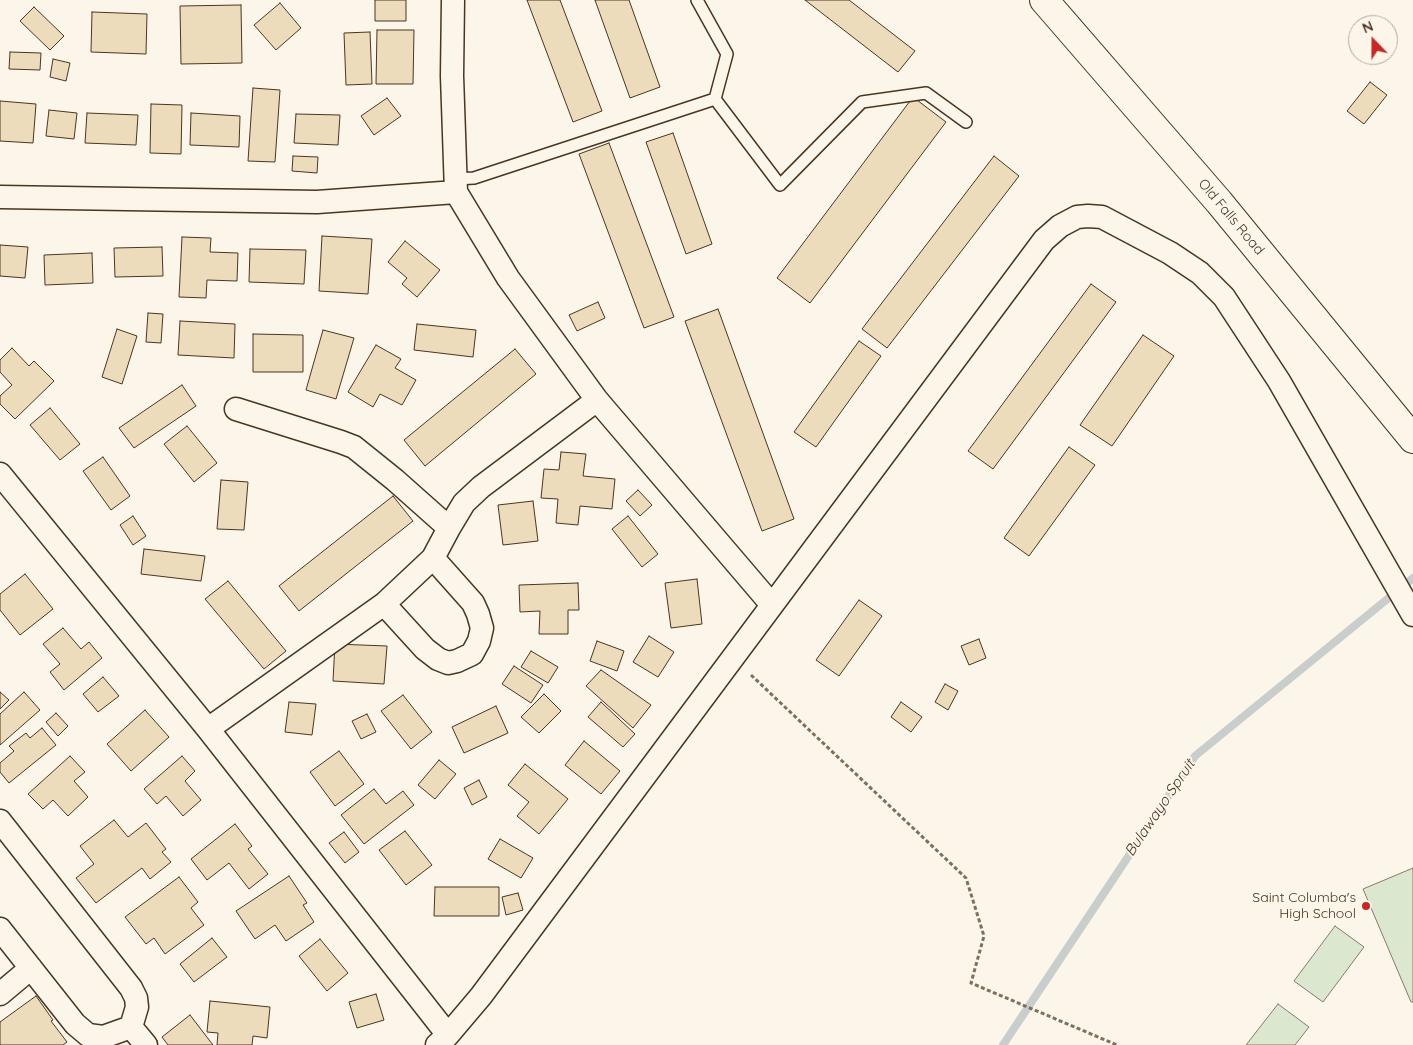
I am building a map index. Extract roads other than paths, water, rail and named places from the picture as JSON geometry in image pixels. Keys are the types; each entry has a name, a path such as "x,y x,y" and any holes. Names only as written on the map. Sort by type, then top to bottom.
{"street":[{"path":"453,0 452,76 455,186 508,278 597,400 772,605"},
{"name":"Old Falls Road","path":"1044,0 1219,202 1413,438"},
{"path":"0,197 317,202 455,186"},
{"path":"0,474 208,728 442,1040 481,996 1044,240 1060,226 1076,217 1102,217 1170,253 1200,273 1224,297 1279,381 1413,615"},
{"path":"208,728 384,604 433,558 464,503 481,487 597,400"},
{"path":"236,409 354,447 449,528"},
{"path":"384,604 425,649 438,660 448,663 457,662 472,654 479,641 482,628 478,614 473,603 433,558"},
{"path":"0,821 131,988 136,998 137,1007 131,1027"},
{"path":"0,929 75,1024 88,1035 102,1037 131,1027"},
{"path":"0,994 31,968"},
{"path":"131,1027 146,1045"}],"lane":[{"path":"697,0 727,54 715,99"},
{"path":"715,99 780,184 862,102 926,93 966,122"},
{"path":"455,186 474,178 715,99"}],"waterway":[{"name":"Bulawayo Spruit","path":"1003,1045 1195,756 1413,578"}],"place":[{"name":"Saint Columba's High School","path":"1366,906"}]}
